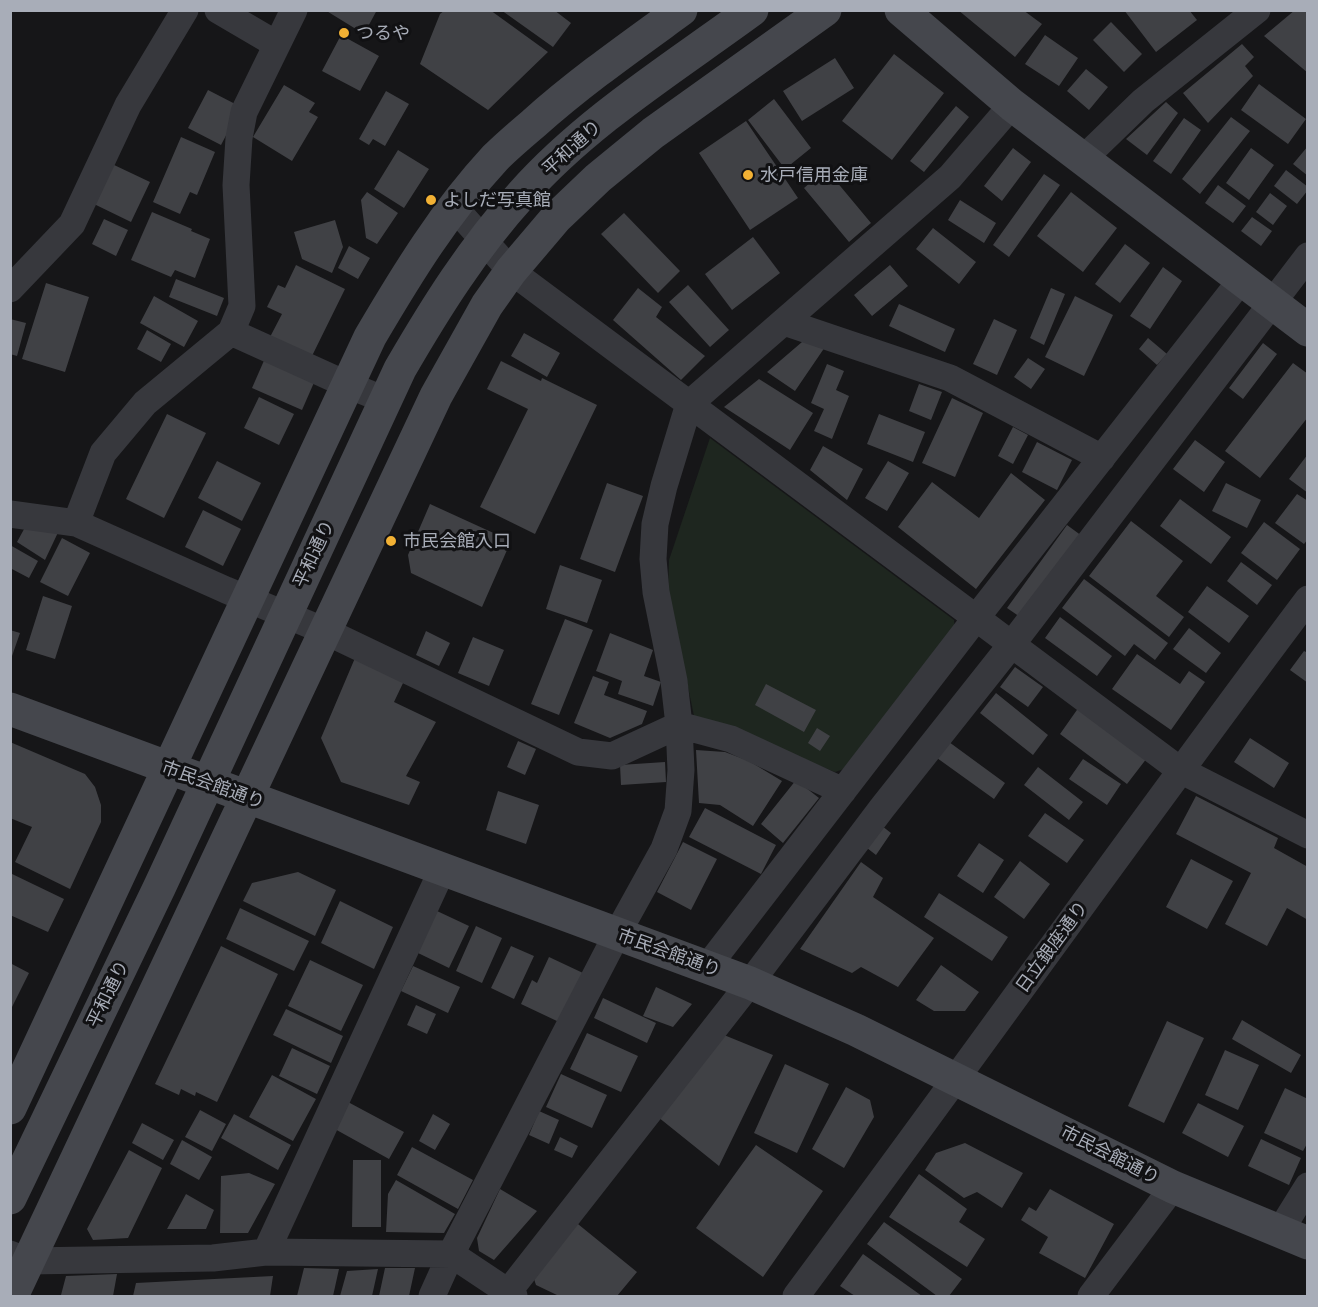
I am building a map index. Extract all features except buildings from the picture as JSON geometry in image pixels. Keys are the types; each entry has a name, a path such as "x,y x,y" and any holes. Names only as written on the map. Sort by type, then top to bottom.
{"main road":[{"path":"10,1108 370,337 397,291 425,246 496,157 600,67 681,10"},
{"name":"平和通り","path":"10,1198 385,400 429,319 483,240 523,192 628,99 752,10"},
{"path":"12,1296 20,1257 247,798 436,396 487,305 511,271 556,218 598,178 653,133 825,10"},
{"path":"901,10 1012,105 1308,330"},
{"name":"市民会館通り","path":"10,709 750,983 856,1029 1173,1186 1294,1237"}],"street":[{"path":"10,289 72,224 128,105 185,10"},
{"path":"218,10 276,44"},
{"path":"76,523 103,453 145,403 231,332 242,306 236,185 238,145 244,112 294,10"},
{"path":"1082,160 1143,101 1257,10"},
{"path":"432,1296 451,1254 617,933 664,849 678,811 681,770 679,725 674,681 656,592 653,559 656,524 662,495 688,404 950,177 1012,105"},
{"path":"454,207 511,271 1179,770 1308,835"},
{"path":"20,1257 213,1258 266,1252 451,1254 508,1295 750,983 882,808 1012,644 1308,256"},
{"path":"708,966 976,618 1242,279"},
{"path":"784,322 950,378 1102,458"},
{"path":"231,332 385,400"},
{"path":"10,514 76,523 325,631 578,752 612,756 679,725 731,740 843,791"},
{"name":"日立銀座通り","path":"796,1296 958,1079 1179,770 1308,598"},
{"path":"266,1252 443,868"},
{"path":"1091,1296 1173,1186"},
{"path":"1294,1237 1308,1186"}],"shaded area":[{"path":"710,438 954,620 955,637 853,766 835,772 694,716 668,590 669,560"}],"place":[{"name":"つるや","path":"344,33"},
{"name":"水戸信用金庫","path":"748,175"},
{"name":"よしだ写真館","path":"431,200"},
{"name":"市民会館入口","path":"391,541"}]}
